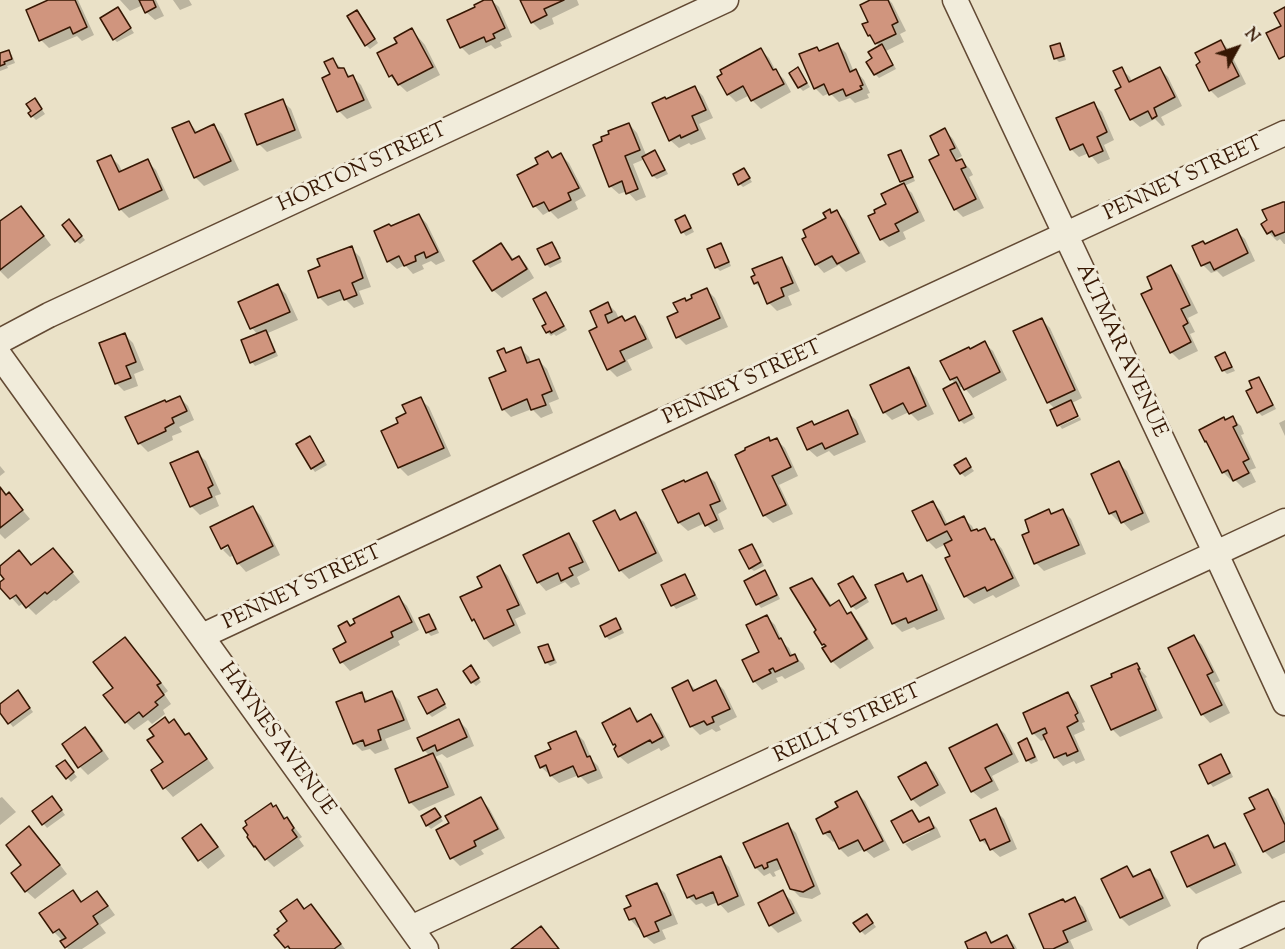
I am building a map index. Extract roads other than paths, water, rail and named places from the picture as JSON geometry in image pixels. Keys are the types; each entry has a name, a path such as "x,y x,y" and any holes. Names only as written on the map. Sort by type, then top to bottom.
{"street":[{"name":"HORTON STREET","path":"0,341 60,310 726,0"},
{"name":"ALTMAR AVENUE","path":"955,0 1285,703"},
{"name":"PENNEY STREET","path":"202,636 1285,133"},
{"name":"HAYNES AVENUE","path":"0,356 426,949"},
{"name":"REILLY STREET","path":"411,928 1285,521"},
{"path":"1210,949 1285,914"}]}
